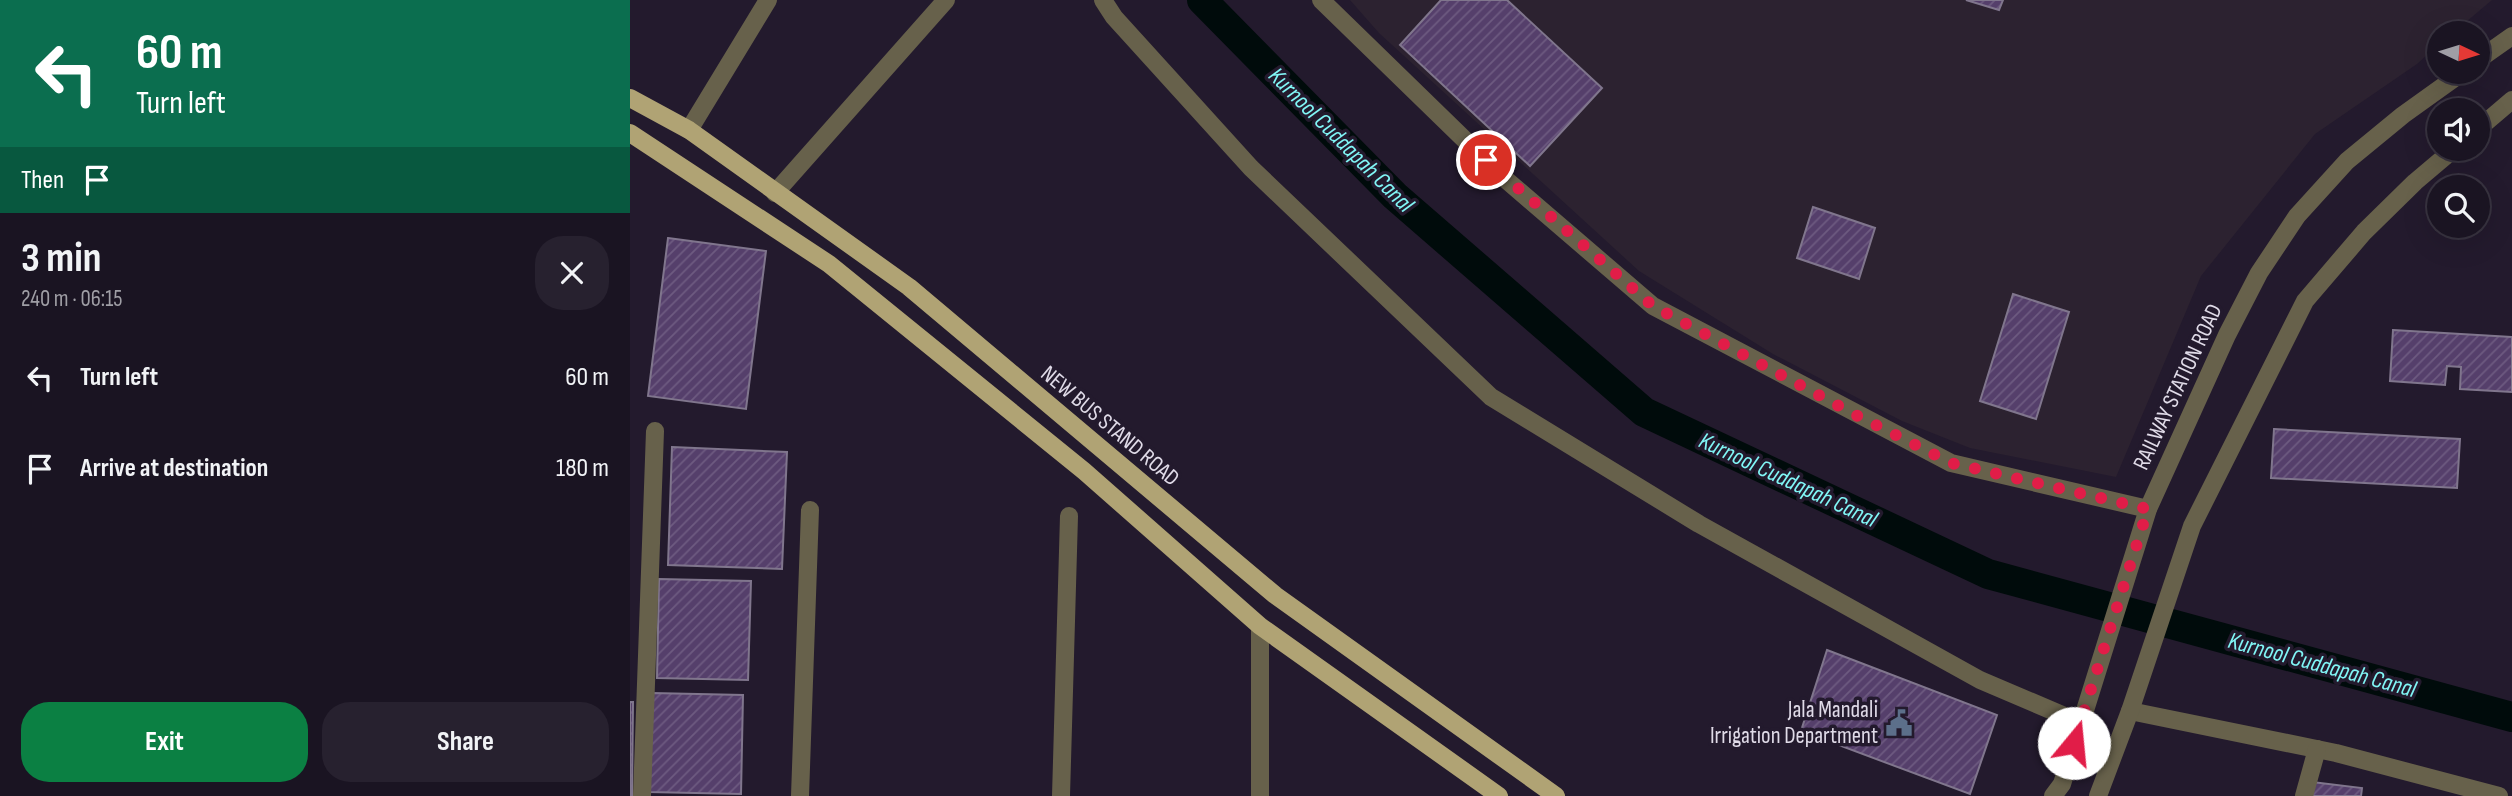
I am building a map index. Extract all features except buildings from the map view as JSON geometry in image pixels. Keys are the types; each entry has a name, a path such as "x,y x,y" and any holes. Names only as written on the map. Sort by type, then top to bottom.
{"main road":[{"name":"NEW BUS STAND ROAD","path":"630,98 689,130 909,287 1275,595 1556,796"},
{"path":"630,133 829,264 1084,471 1260,626 1499,796"}],"street":[{"path":"689,130 768,0"},
{"path":"775,192 946,0"},
{"path":"1103,0 1114,17 1251,168 1491,397 1699,524 1980,680 2081,723"},
{"path":"1321,0 1504,178 1653,306 1951,463 2148,509"},
{"path":"2490,52 2512,36"},
{"name":"RAILWAY STATION ROAD","path":"2053,796 2062,784 2148,509 2227,335 2259,273 2297,216 2347,162 2403,115 2446,84"},
{"path":"2490,119 2512,100"},
{"path":"2098,796 2192,526 2305,301 2364,233 2440,161"},
{"path":"642,796 655,431"},
{"path":"800,796 810,510"},
{"path":"1061,796 1069,516"},
{"path":"1260,626 1260,796"},
{"path":"2130,710 2317,749 2499,796"},
{"path":"2304,796 2317,749"}],"shaded area":[{"path":"1350,0 2492,0 2467,21 2427,21 2427,55 2315,134 2201,276 2116,477 1970,448 1902,421 1773,354 1639,271 1379,33"}],"waterway":[{"name":"Kurnool Cuddapah Canal","path":"1202,0 1395,196 1644,412 1988,574 2512,717"}],"place":[{"name":"Jala Mandali Irrigation Department","path":"1899,723"}],"route":[{"path":"1486,160 1653,306 1850,412 1951,463 2148,509 2074,743"}]}
